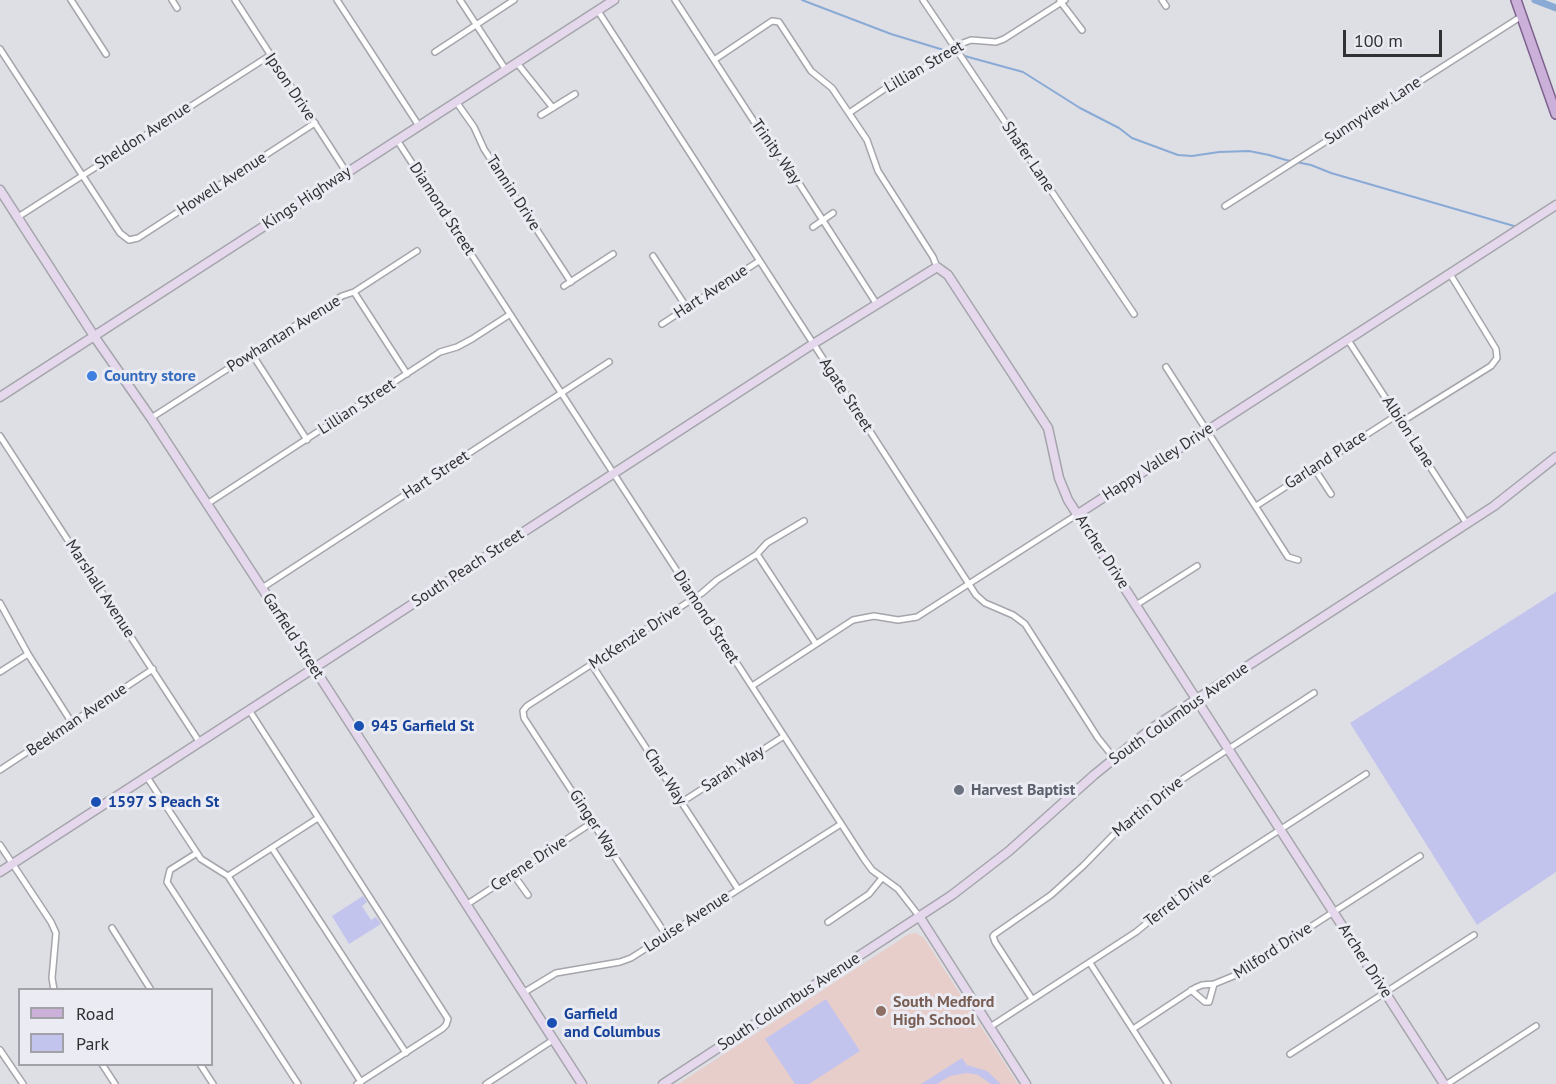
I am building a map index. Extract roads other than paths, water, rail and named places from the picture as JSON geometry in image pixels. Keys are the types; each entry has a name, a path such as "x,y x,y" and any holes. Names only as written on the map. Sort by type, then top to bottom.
{"main road":[{"path":"1516,0 1556,114"}],"street":[{"path":"71,0 106,54"},
{"path":"172,0 177,8"},
{"name":"Ipson Drive","path":"235,0 346,173"},
{"path":"337,0 419,126"},
{"path":"460,0 506,70"},
{"path":"435,52 514,0"},
{"name":"Kings Highway","path":"0,397 614,0"},
{"name":"Trinity Way","path":"675,0 766,140 786,163 876,303"},
{"name":"Shafer Lane","path":"923,0 1134,314"},
{"path":"1161,0 1166,6"},
{"path":"1061,1 1082,30"},
{"name":"Lillian Street","path":"849,113 889,86 912,75 954,48 971,40 996,42 1004,39 1061,1"},
{"name":"Agate Street","path":"598,10 969,584 985,603 1013,615 1025,624 1098,738 1114,758"},
{"name":"Sunnyview Lane","path":"1225,207 1522,16"},
{"name":"Archer Drive","path":"714,60 775,20 789,35 812,71 832,88 867,140 873,159 886,184 933,257 937,267 948,275 1047,428 1059,478 1078,514 1332,912 1445,1084"},
{"path":"0,49 82,175"},
{"name":"Sheldon Avenue","path":"18,217 269,56"},
{"path":"517,63 553,108"},
{"path":"541,115 574,94"},
{"name":"Tannin Drive","path":"457,103 474,128 484,149 571,282"},
{"name":"Howell Avenue","path":"82,175 120,232 129,240 138,238 315,123"},
{"name":"Diamond Street","path":"397,140 841,824 872,870 898,889 919,916 1026,1084"},
{"name":"Garfield Street","path":"0,190 314,667 582,1084"},
{"name":"Happy Valley Drive","path":"752,686 853,620 874,616 898,620 917,617 1556,205"},
{"path":"813,227 833,213"},
{"name":"Powhantan Avenue","path":"151,418 342,296 354,292 417,250"},
{"path":"564,286 613,254"},
{"path":"653,256 687,308"},
{"name":"Hart Avenue","path":"662,324 759,261"},
{"name":"South Peach Street","path":"0,872 876,303 937,267"},
{"path":"1401,422 1491,366 1497,358 1496,350 1450,274"},
{"path":"354,292 407,374"},
{"name":"Lillian Street","path":"207,504 440,352 465,343 509,315"},
{"name":"Albion Lane","path":"1348,340 1467,524"},
{"path":"252,354 307,440"},
{"name":"Hart Street","path":"262,588 609,362"},
{"path":"1166,367 1288,557 1298,561"},
{"name":"Garland Place","path":"1256,506 1397,415"},
{"name":"Marshall Avenue","path":"0,436 200,743"},
{"name":"South Columbus Avenue","path":"663,1084 952,895 1009,851 1114,758 1152,728 1467,524 1556,457"},
{"path":"1314,468 1331,494"},
{"name":"McKenzie Drive","path":"523,711 527,706 757,555 767,543 804,521"},
{"path":"757,555 816,644"},
{"path":"1136,605 1197,566"},
{"path":"0,603 28,654 72,723"},
{"path":"0,672 28,654"},
{"name":"Char Way","path":"592,665 738,889"},
{"name":"Beekman Avenue","path":"0,770 153,669"},
{"name":"Martin Drive","path":"1032,999 994,942 993,936 1065,883 1125,823 1146,806 1228,748 1314,693"},
{"path":"147,777 201,859 228,876 359,1083 406,1053 442,1029 448,1019 249,710"},
{"name":"Ginger Way","path":"523,711 525,718 666,935"},
{"name":"Sarah Way","path":"682,802 784,736"},
{"name":"Terrel Drive","path":"990,1027 1136,932 1190,888 1366,774"},
{"path":"228,876 318,818"},
{"name":"Cerene Drive","path":"466,905 592,822"},
{"name":"Louise Avenue","path":"523,993 556,973 626,961 841,824"},
{"path":"0,845 56,933 52,978 54,988"},
{"path":"272,848 406,1053"},
{"path":"197,853 170,870 167,882 298,1084"},
{"name":"Milford Drive","path":"1133,1029 1202,984 1214,984 1228,980 1420,856"},
{"path":"513,874 528,895"},
{"path":"828,922 869,894 882,878"},
{"path":"112,928 148,988"},
{"path":"1290,1053 1474,934"},
{"path":"1090,963 1168,1084"},
{"name":"Milford Drive","path":"1191,990 1204,1002 1209,1002 1214,984"},
{"path":"1445,1084 1536,1026"},
{"path":"486,1084 553,1040"},
{"path":"0,1050 23,1084"},
{"path":"103,1066 115,1084"},
{"path":"201,1066 213,1084"}],"waterway":[{"path":"802,0 891,34 947,51"},
{"path":"1535,0 1556,8"},
{"path":"961,55 1023,72 1080,108 1119,128 1132,138 1178,155 1249,151 1269,155 1311,165 1331,173 1514,226"}],"place":[{"name":"Country store","path":"92,376"},
{"name":"945 Garfield St","path":"359,726"},
{"name":"Harvest Baptist","path":"959,790"},
{"name":"1597 S Peach St","path":"96,802"},
{"name":"South Medford High School","path":"881,1011"},
{"name":"Garfield and Columbus","path":"552,1023"}]}
